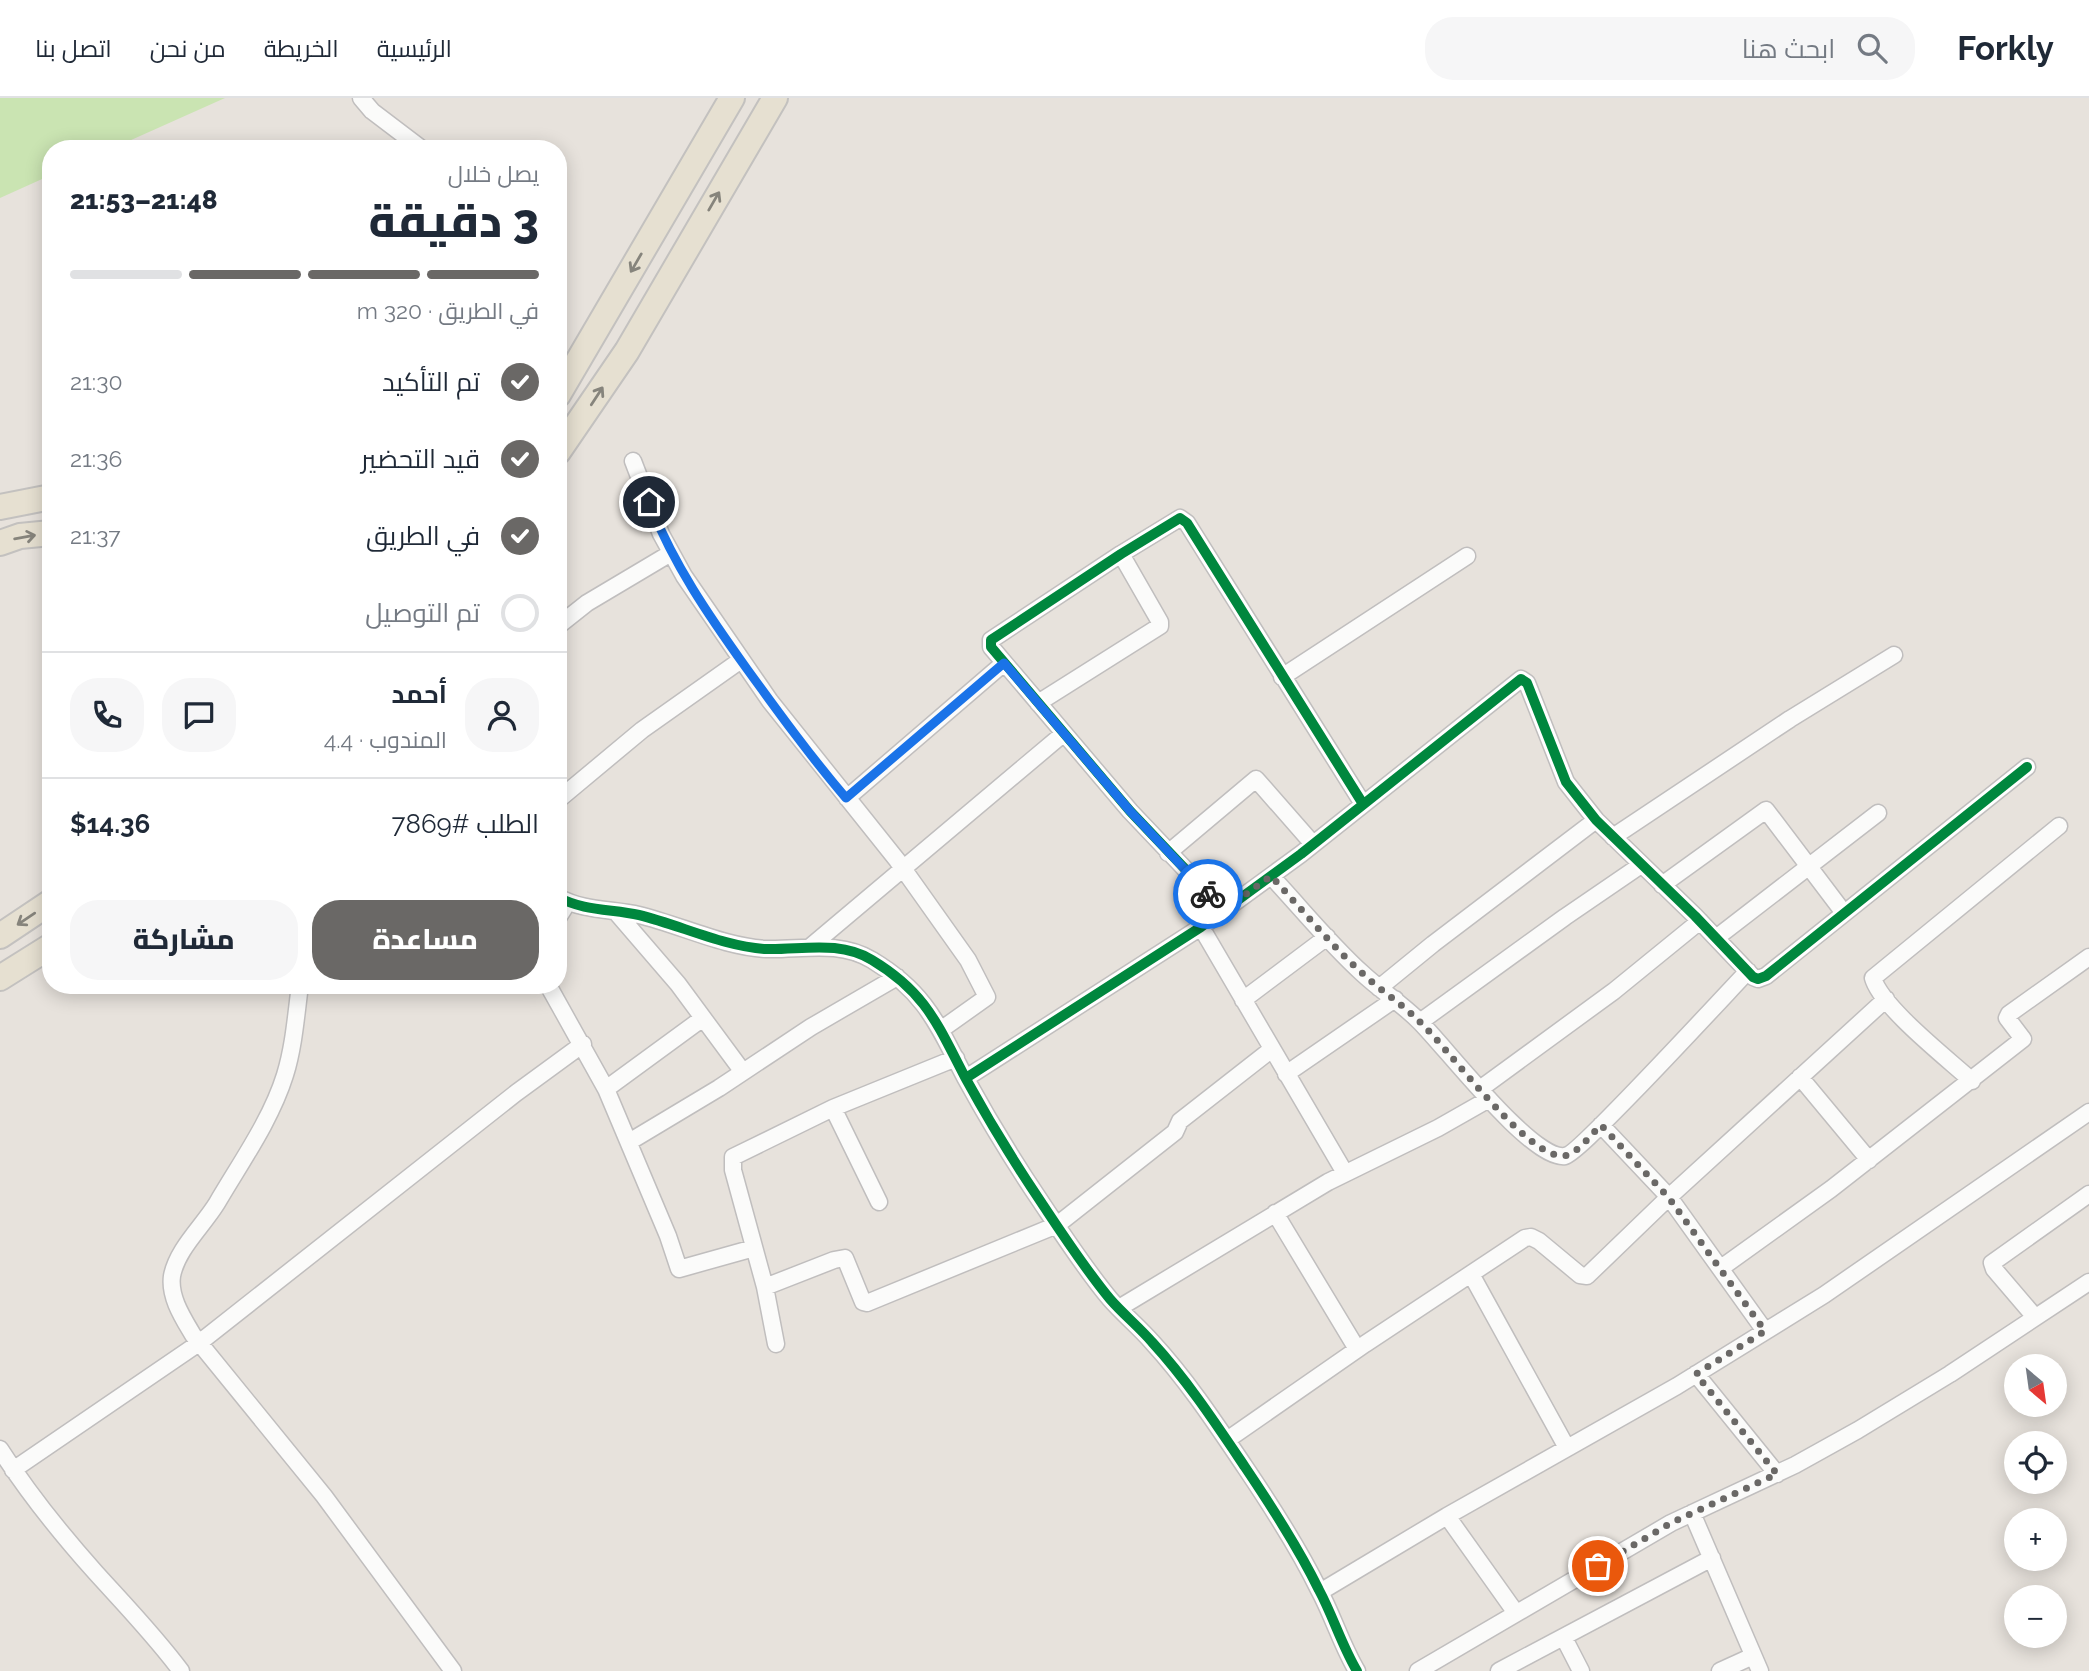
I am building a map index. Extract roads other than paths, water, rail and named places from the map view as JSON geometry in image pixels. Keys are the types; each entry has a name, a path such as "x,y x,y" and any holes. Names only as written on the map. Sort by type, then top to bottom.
{"main road":[{"path":"567,380 732,98"},
{"path":"567,439 626,351 775,98"},
{"path":"0,507 42,500"},
{"path":"0,543 20,536 42,534"},
{"path":"0,936 42,908"},
{"path":"0,978 42,952"}],"street":[{"path":"361,98 372,111 410,140"},
{"path":"633,461 661,534 684,576 769,701 904,870 968,960 986,994 984,1001 942,1029"},
{"path":"1224,910 1168,853 1063,734 991,647 991,640 1121,554 1181,518 1187,523 1363,804"},
{"path":"567,619 587,603 671,553"},
{"path":"1038,703 1160,626 1121,554"},
{"path":"1282,677 1467,556"},
{"path":"1613,837 1790,719 1894,655"},
{"path":"567,792 642,730 741,660"},
{"path":"846,798 1004,663"},
{"path":"966,1079 1201,927 1313,844 1516,680 1521,679 1527,683 1566,782 1596,820 1758,979 1766,976 2027,767"},
{"path":"810,947 1063,734"},
{"path":"1168,853 1256,779 1313,844"},
{"path":"1662,885 1766,810 1844,913"},
{"path":"1716,938 1878,813"},
{"path":"1379,988 1596,820"},
{"path":"1972,1081 1909,1024 1886,999 1874,982 1874,975 2059,826"},
{"path":"1420,1022 1641,865"},
{"path":"1271,876 1379,988 1420,1022 1505,1118 1550,1153 1563,1157 1572,1153 1601,1125 1748,971"},
{"path":"567,901 637,915 740,945 767,949 831,947 854,952 869,958 897,977 919,998 942,1029 966,1079 1057,1225 1119,1308 1154,1343 1227,1440 1293,1541 1320,1591 1357,1671"},
{"path":"616,912 678,984 743,1072"},
{"path":"1119,1308 1345,1173 1438,1128 1485,1094 1700,921"},
{"path":"1201,927 1345,1173"},
{"path":"1243,1000 1328,937"},
{"path":"1721,1268 1869,1160 2023,1039 2007,1018 2009,1014 2089,957"},
{"path":"629,1142 811,1027 897,977"},
{"path":"299,994 291,1053 280,1087 239,1165 176,1264 173,1294 182,1317 200,1343 324,1496 453,1671"},
{"path":"553,994 606,1088 668,1236 678,1269 754,1248"},
{"path":"1286,1074 1395,999"},
{"path":"1227,1440 1357,1349 1517,1243 1531,1237 1582,1276 1587,1276 1886,999"},
{"path":"606,1088 703,1018"},
{"path":"13,1470 200,1343 516,1093 583,1044"},
{"path":"765,1287 842,1257 848,1261 863,1302 867,1303 1057,1225 1175,1132 1180,1121 1272,1049"},
{"path":"776,1344 765,1287 733,1170 733,1157 834,1108 956,1058"},
{"path":"1800,1077 1869,1160"},
{"path":"834,1108 879,1202"},
{"path":"1320,1591 1696,1374 1824,1295 2089,1112"},
{"path":"1601,1125 1669,1198 1765,1331"},
{"path":"2035,1317 1994,1269 1992,1263 2089,1194"},
{"path":"1275,1213 1357,1349"},
{"path":"1471,1273 1567,1448"},
{"path":"1418,1671 1692,1513 1777,1474 1892,1409 2089,1282"},
{"path":"1696,1374 1777,1474"},
{"path":"0,1449 13,1470 93,1569 163,1646 181,1671"},
{"path":"1692,1513 1760,1671"},
{"path":"1447,1516 1516,1613"},
{"path":"1499,1671 1712,1558"},
{"path":"1564,1638 1581,1671"},
{"path":"1720,1671 1753,1656"}]}
